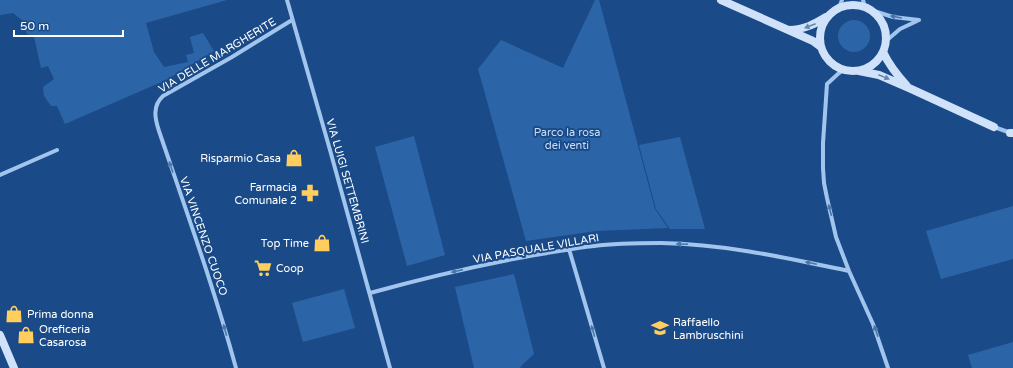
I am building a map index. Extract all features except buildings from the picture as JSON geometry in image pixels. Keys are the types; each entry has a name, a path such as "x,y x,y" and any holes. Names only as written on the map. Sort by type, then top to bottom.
{"main road":[{"path":"721,0 821,46"},
{"path":"858,70 868,67 877,61 883,52 886,41 884,25 880,17 864,3 856,5 840,4 829,15 821,30 821,46 831,62 838,67 845,69 858,70 879,75 994,127"},
{"path":"788,30 798,30 809,27 829,15"},
{"path":"883,52 894,71 909,88"},
{"path":"0,335 14,368"}],"street":[{"name":"VIA LUIGI SETTEMBRINI","path":"287,0 390,368"},
{"path":"874,12 893,17 919,20 900,29 886,41"},
{"name":"VIA DELLE MARGHERITE","path":"156,110 157,104 164,96 292,20"},
{"path":"845,69 838,73 827,84 823,143 823,168 826,198 836,237 849,271 873,324 888,368"},
{"name":"VIA VINCENZO CUOCO","path":"156,110 155,115 158,131 204,260 236,368"},
{"path":"994,127 1012,133"},
{"path":"0,175 57,150"},
{"name":"VIA PASQUALE VILLARI","path":"370,293 494,262 595,245 613,244 660,243 745,250 849,271"},
{"path":"569,249 604,368"}],"green space":[{"path":"0,0 227,0 146,23 154,52 164,67 188,62 186,55 194,53 190,37 203,33 214,51 166,80 65,124 57,106 51,106 44,96 43,87 54,79 48,66 41,68 34,37 27,34 23,21 13,13 0,15"},
{"name":"Parco la rosa dei venti","path":"595,0 599,0 655,209 668,228 596,231 526,241 478,69 501,40 563,68"},
{"path":"851,20 857,20 867,27 870,36 869,42 863,49 857,52 851,52 841,45 838,39 838,33 845,23"},
{"path":"414,136 445,255 407,266 375,147"},
{"path":"680,137 705,229 670,229 656,209 639,145"},
{"path":"1013,206 1013,259 941,279 926,231"},
{"path":"514,274 534,354 520,368 474,368 455,287"},
{"path":"344,289 355,328 303,342 292,303"},
{"path":"1013,342 1013,368 972,368 968,355"}],"place":[{"name":"Risparmio Casa","path":"294,158"},
{"name":"Farmacia Comunale 2","path":"310,193"},
{"name":"Top Time","path":"322,243"},
{"name":"Coop","path":"263,268"},
{"name":"Prima donna","path":"14,314"},
{"name":"Raffaello Lambruschini","path":"660,328"},
{"name":"Oreficeria Casarosa","path":"26,335"}]}
